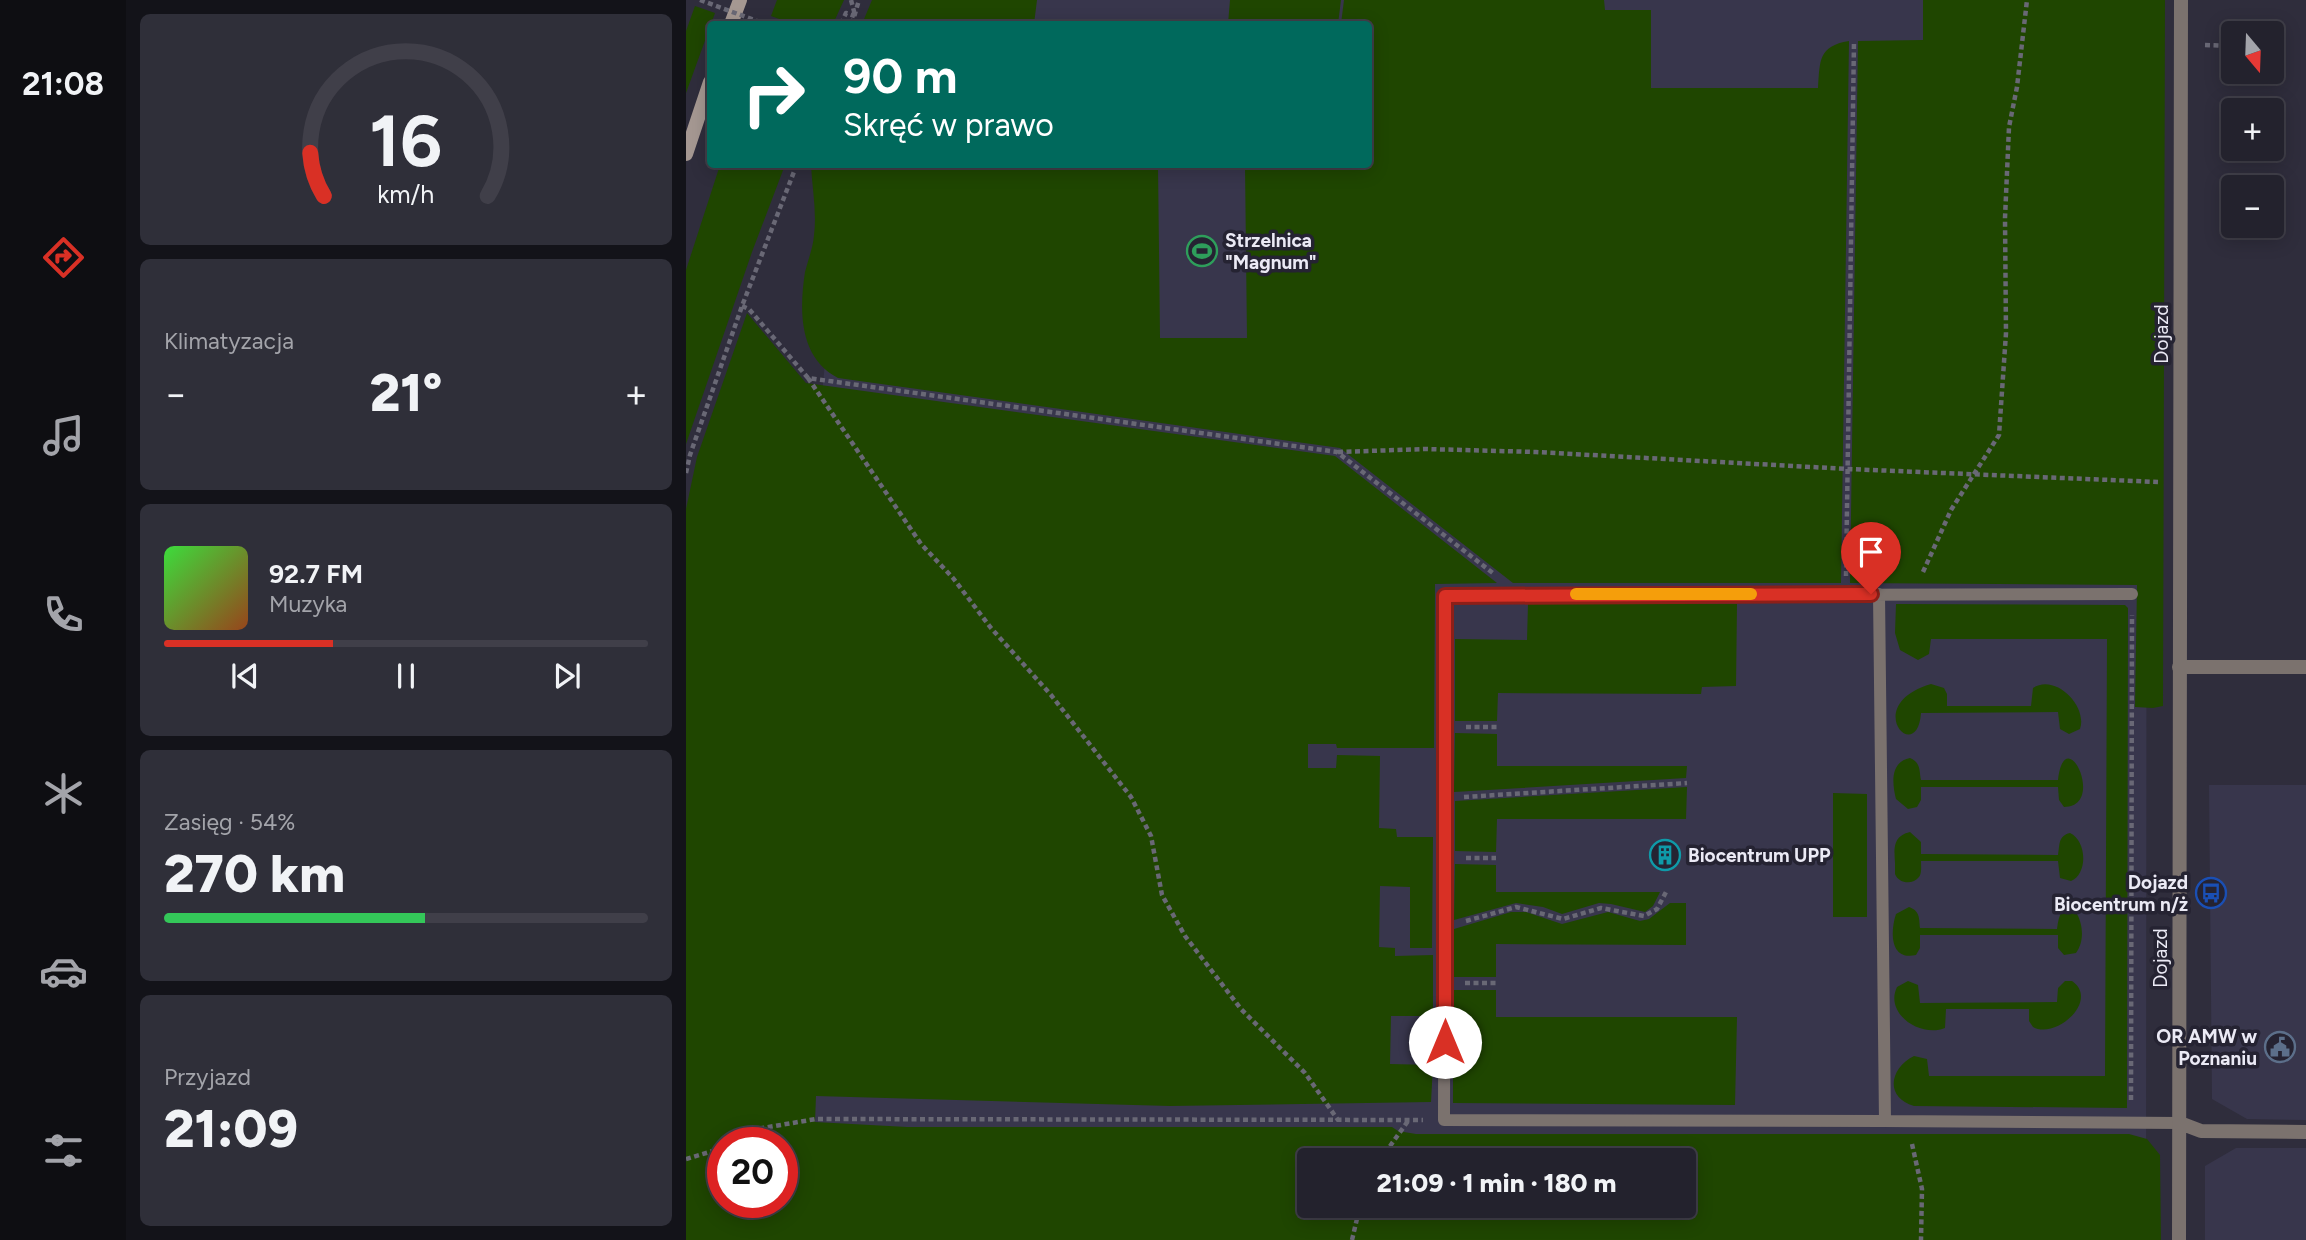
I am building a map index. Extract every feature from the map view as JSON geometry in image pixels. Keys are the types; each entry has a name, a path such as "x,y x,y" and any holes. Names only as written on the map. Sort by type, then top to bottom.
{"main road":[{"path":"732,21 740,0"},
{"path":"686,154 707,91"}],"street":[{"name":"Dojazd","path":"2179,1240 2181,0"},
{"path":"2179,667 2306,667"},
{"path":"2180,1123 2201,1131 2306,1132"}],"lane":[{"path":"1880,594 1885,1121"},
{"path":"2132,594 1445,596 1444,1120 2180,1123"}],"path":[{"path":"700,0 757,21"},
{"path":"851,0 855,16"},
{"path":"853,21 859,0"},
{"path":"1912,594 1951,510 1999,435 2006,333 2005,218 2009,127 2017,87 2027,0"},
{"path":"842,21 846,13 855,16"},
{"path":"1846,594 1854,41"},
{"path":"2205,46 2221,46"},
{"path":"686,472 742,306 795,168"},
{"path":"742,306 749,309 808,378 922,544 1051,695 1131,797 1151,836 1162,895 1179,928 1241,1009 1305,1073 1338,1120"},
{"path":"808,378 1337,452 1426,449 1536,452 2159,482"},
{"path":"1337,452 1520,594"},
{"path":"2131,1122 2132,594"},
{"path":"1444,727 1497,727"},
{"path":"1444,798 1687,783"},
{"path":"1445,858 1496,858"},
{"path":"1444,927 1516,907 1563,919 1601,908 1644,916 1657,909 1666,891"},
{"path":"1444,984 1496,983"},
{"path":"769,1127 816,1119 1444,1120"},
{"path":"1388,1148 1408,1120"},
{"path":"1908,1121 1922,1189 1921,1240"},
{"path":"686,1159 707,1152"},
{"path":"1352,1240 1357,1218"}],"shaded area":[{"path":"939,0 2147,0 2146,1240 745,1240 766,1218 798,1218 798,1127 779,1127 761,1009 825,363 886,168 1372,168 1372,21 932,21"},
{"path":"2209,785 2306,785 2306,1120 2247,1119 2212,1099"},
{"path":"2236,1148 2306,1148 2306,1240 2205,1240 2205,1166"}],"green space":[{"path":"777,0 844,0 834,21 785,21 771,16"},
{"path":"872,0 1037,0 1034,21 863,21"},
{"path":"1230,0 1341,0 1338,21 1228,21"},
{"path":"1344,0 1604,0 1605,10 1651,10 1651,88 1818,88 1821,63 1826,51 1839,43 1849,41 1841,583 1513,583 1340,448 838,378 816,358 805,332 802,302 805,272 815,226 811,168 1158,168 1160,338 1247,338 1245,168 1372,168 1372,21 1341,21"},
{"path":"1923,0 2165,0 2163,706 2135,707 2137,585 1850,583 1858,41 1923,40"},
{"path":"695,6 715,13 712,21 707,21 707,35 686,93 686,31"},
{"path":"719,168 784,168 686,444 686,270"},
{"path":"747,313 806,383 1335,456 1497,583 1435,584 1434,748 1337,748 1336,744 1308,744 1308,768 1336,768 1337,755 1380,756 1379,828 1396,829 1397,837 1433,837 1432,948 1410,948 1410,887 1380,886 1379,947 1395,948 1395,956 1433,955 1433,1016 1391,1016 1390,1064 1433,1065 1431,1102 1170,1106 816,1096 815,1122 907,1127 1392,1127 1398,1131 1416,1134 2129,1134 2147,1139 2160,1155 2161,1240 686,1240 686,509 697,457"},
{"path":"1528,604 1737,604 1736,686 1702,687 1701,694 1498,693 1497,721 1455,721 1455,639 1527,640"},
{"path":"1896,604 2125,605 2128,608 2127,1108 1914,1106 1904,1102 1894,1089 1900,1068 1914,1056 1927,1059 1929,1076 2105,1076 2107,639 1931,639 1929,654 1918,660 1900,650 1895,633"},
{"path":"1931,684 1944,688 1947,706 2031,706 2033,688 2051,685 2060,688 2074,702 2081,720 2080,729 2069,734 2060,729 2058,712 1921,713 1917,728 1911,734 1904,733 1898,727 1896,717 1899,705 1910,693"},
{"path":"1455,733 1497,734 1497,766 1687,766 1686,778 1454,792"},
{"path":"1910,758 1918,765 1921,780 2058,780 2062,764 2068,758 2080,771 2082,794 2076,803 2064,807 2059,800 2058,787 1921,787 1921,800 1917,807 1908,809 1896,799 1893,780 1899,764"},
{"path":"1687,787 1686,819 1497,819 1496,852 1455,851 1455,801"},
{"path":"1833,793 1867,794 1867,917 1833,917"},
{"path":"1910,832 1921,842 1921,854 2058,855 2061,838 2070,833 2080,843 2083,865 2077,877 2071,881 2060,878 2058,861 1921,861 1919,877 1906,882 1895,874 1895,848 1900,836"},
{"path":"1455,864 1496,865 1496,892 1660,892 1653,906 1645,912 1599,903 1562,914 1543,907 1516,903 1454,920"},
{"path":"1670,903 1686,903 1686,945 1496,944 1496,977 1454,977 1454,929 1511,912 1526,912 1562,924 1608,912 1640,921 1649,919"},
{"path":"1909,907 1917,913 1920,928 2057,929 2060,914 2065,908 2071,907 2080,921 2081,942 2076,953 2064,955 2058,948 2058,935 1920,935 1920,948 1916,955 1907,956 1901,954 1894,944 1893,929 1896,914"},
{"path":"1908,981 1918,985 1920,1003 2057,1002 2058,988 2065,981 2072,981 2079,989 2081,998 2072,1016 2053,1028 2042,1030 2033,1027 2029,1021 2029,1009 1946,1009 1945,1028 1926,1030 1907,1021 1896,1006 1894,997 1897,987"},
{"path":"1453,990 1496,990 1496,1017 1737,1017 1735,1105 1453,1103"}],"slow traffic":[{"path":"1576,594 1751,594"}],"place":[{"name":"Strzelnica \"Magnum\"","path":"1202,251"},
{"name":"Biocentrum UPP","path":"1665,855"},
{"name":"Dojazd Biocentrum n/ż","path":"2211,893"},
{"name":"OR AMW w Poznaniu","path":"2280,1047"}],"route":[{"path":"1445,1042 1445,596 1871,594"}]}
